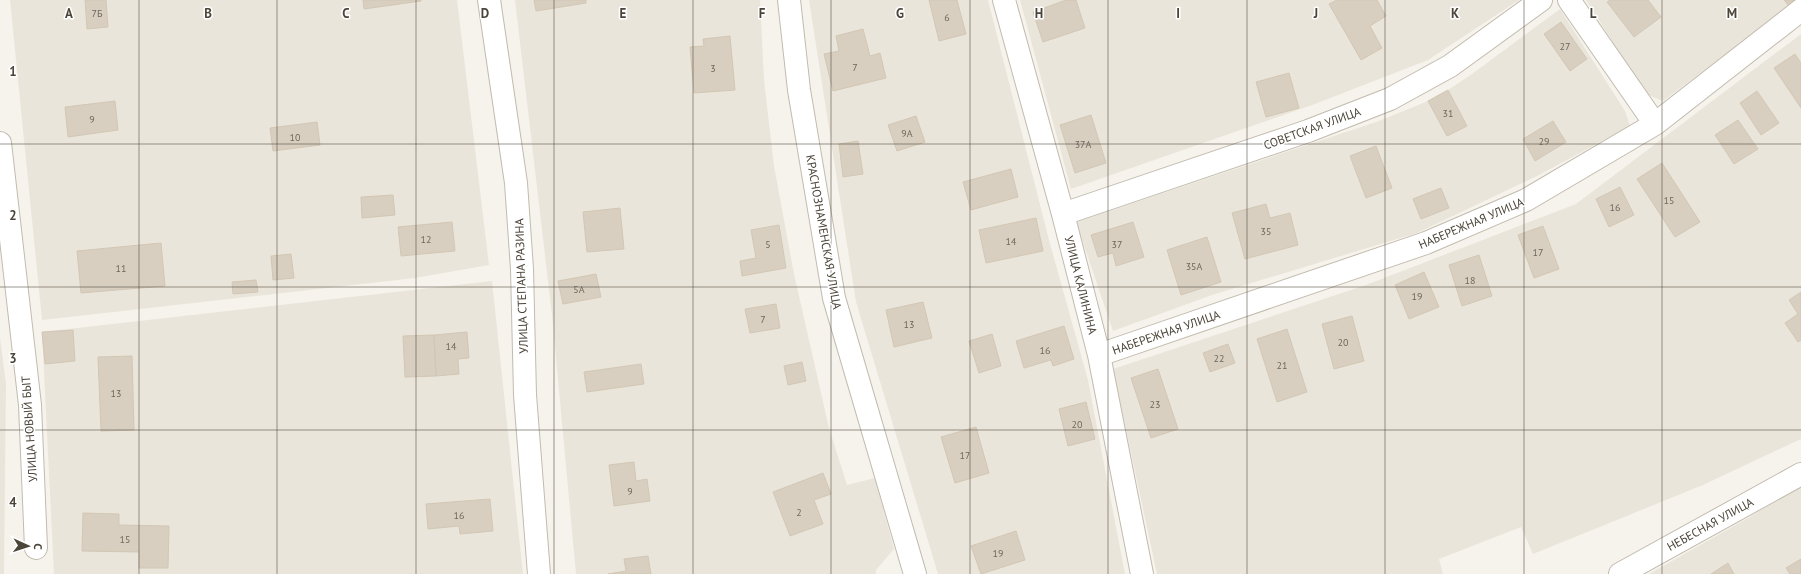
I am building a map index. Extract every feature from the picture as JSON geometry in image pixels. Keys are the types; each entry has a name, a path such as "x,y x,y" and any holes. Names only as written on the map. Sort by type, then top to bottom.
{"street":[{"name":"УЛИЦА СТЕПАНА РАЗИНА","path":"489,0 516,183 522,269 525,395 538,574"},
{"name":"КРАСНОЗНАМЕНСКАЯ УЛИЦА","path":"789,0 799,90 834,298 915,574"},
{"name":"УЛИЦА КАЛИНИНА","path":"1004,0 1063,214 1099,355 1142,574"},
{"name":"СОВЕТСКАЯ УЛИЦА","path":"1063,214 1308,131 1390,99 1450,66 1541,0"},
{"path":"1569,0 1655,124"},
{"name":"НАБЕРЕЖНАЯ УЛИЦА","path":"1099,355 1426,243 1526,200 1655,124 1801,10"},
{"name":"УЛИЦА НОВЫЙ БЫТ","path":"0,142 30,405 36,548"},
{"name":"НЕБЕСНАЯ УЛИЦА","path":"1620,574 1801,474"}],"shaded area":[{"path":"10,0 457,0 489,265 415,278 42,320"},
{"path":"515,0 760,0 764,80 774,166 794,274 829,428 847,485 875,478 894,549 876,570 876,574 576,574 552,315"},
{"path":"809,0 988,0 1049,240 1088,380 1125,574 938,574 856,302"},
{"path":"1020,0 1519,0 1428,60 1315,104 1071,189"},
{"path":"1586,0 1798,0 1663,101 1646,94"},
{"path":"1560,9 1625,111 1630,126 1537,176 1417,233 1212,295 1113,331 1076,222 1379,121 1428,101 1472,74"},
{"path":"1801,34 1801,439 1703,485 1533,554 1521,527 1439,559 1443,574 1157,574 1113,369 1366,285 1576,204"},
{"path":"492,281 523,574 54,574 42,332"},
{"path":"0,338 6,384 4,574 0,574"},
{"path":"1801,486 1801,574 1649,574 1748,518"}],"building":[{"path":"85,0 106,0 108,27 87,29"},
{"path":"363,0 421,0 421,1 364,9"},
{"path":"534,0 586,0 586,3 536,11"},
{"path":"929,0 957,0 966,34 939,41"},
{"path":"1066,0 1076,0 1085,28 1043,42 1033,12"},
{"path":"1337,0 1377,0 1386,16 1370,26 1382,48 1361,60 1329,4"},
{"path":"1610,0 1648,0 1661,17 1634,37 1607,2"},
{"path":"1784,0 1798,0 1789,6"},
{"path":"1561,22 1587,59 1570,71 1544,34"},
{"path":"863,29 870,56 880,53 886,78 833,91 824,54 839,51 836,36"},
{"path":"730,36 735,90 694,93 690,47 704,46 703,39"},
{"path":"1795,54 1801,63 1801,108 1774,68"},
{"path":"1289,73 1299,108 1266,117 1256,82"},
{"path":"1448,90 1467,126 1447,136 1428,101"},
{"path":"1757,91 1779,123 1761,135 1740,103"},
{"path":"115,101 118,130 68,137 65,107"},
{"path":"1091,115 1106,163 1075,173 1060,125"},
{"path":"916,116 925,142 897,151 888,125"},
{"path":"1738,120 1758,149 1734,164 1715,135"},
{"path":"1553,121 1566,142 1535,161 1523,139"},
{"path":"317,122 320,145 273,151 270,128"},
{"path":"858,141 863,174 843,177 839,144"},
{"path":"1376,146 1392,188 1366,198 1350,156"},
{"path":"1662,163 1700,222 1675,237 1637,179"},
{"path":"1011,169 1018,197 971,210 963,182"},
{"path":"1620,187 1634,215 1609,227 1596,199"},
{"path":"1441,188 1449,208 1421,219 1413,199"},
{"path":"393,195 395,215 362,218 361,197"},
{"path":"1266,204 1270,218 1290,213 1298,245 1245,259 1232,213"},
{"path":"620,208 624,249 587,252 583,212"},
{"path":"1036,218 1043,251 986,263 979,230"},
{"path":"452,222 455,251 401,256 398,227"},
{"path":"1133,222 1144,257 1116,266 1113,253 1098,257 1091,235"},
{"path":"779,225 786,268 742,276 740,261 756,258 751,230"},
{"path":"1543,226 1559,269 1534,278 1518,235"},
{"path":"1207,237 1221,282 1181,295 1167,250"},
{"path":"161,243 165,286 81,293 77,251"},
{"path":"291,254 294,278 273,280 271,256"},
{"path":"1479,255 1492,296 1462,306 1449,265"},
{"path":"1424,272 1439,307 1409,319 1395,285"},
{"path":"596,274 601,297 563,304 558,281"},
{"path":"256,280 258,292 233,294 232,282"},
{"path":"1801,292 1801,340 1798,342 1785,323 1798,314 1789,300"},
{"path":"923,302 932,338 894,347 886,310"},
{"path":"776,304 780,328 750,333 745,309"},
{"path":"1352,316 1364,361 1334,369 1322,324"},
{"path":"1064,326 1074,359 1053,366 1051,360 1024,368 1016,341"},
{"path":"1287,329 1307,392 1277,402 1257,339"},
{"path":"73,330 75,361 45,364 42,332"},
{"path":"467,332 469,358 458,359 459,374 436,376 434,335"},
{"path":"992,334 1001,366 979,373 969,341"},
{"path":"434,335 436,376 405,377 403,336"},
{"path":"1228,344 1235,363 1210,372 1203,353"},
{"path":"132,356 134,430 101,431 98,357"},
{"path":"802,362 806,381 788,385 784,366"},
{"path":"641,364 644,384 587,392 584,372"},
{"path":"1158,369 1178,429 1151,438 1131,378"},
{"path":"1086,402 1095,439 1068,446 1059,409"},
{"path":"976,427 989,473 955,483 941,437"},
{"path":"634,462 636,481 647,479 650,501 614,506 609,465"},
{"path":"823,473 831,494 814,500 823,524 790,536 773,492"},
{"path":"490,499 493,531 460,534 459,526 428,529 426,504"},
{"path":"83,513 119,514 119,525 169,526 168,568 139,568 139,552 82,551"},
{"path":"1016,531 1025,560 981,574 971,546"},
{"path":"648,556 651,574 608,574 626,571 624,559"},
{"path":"1801,559 1801,574 1790,574 1786,568"},
{"path":"1728,563 1734,574 1711,574"}]}
